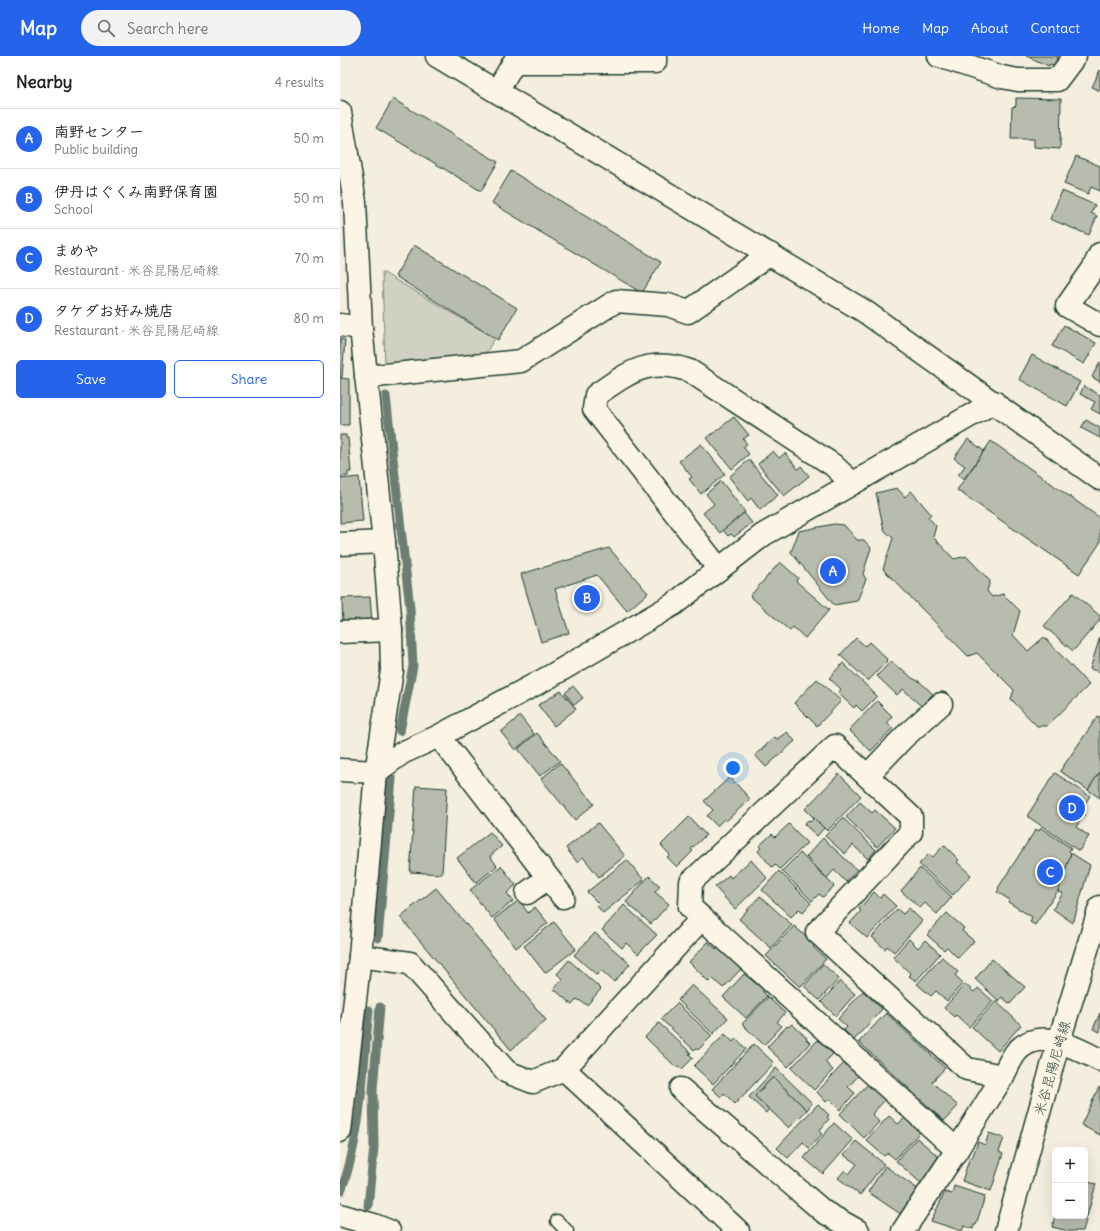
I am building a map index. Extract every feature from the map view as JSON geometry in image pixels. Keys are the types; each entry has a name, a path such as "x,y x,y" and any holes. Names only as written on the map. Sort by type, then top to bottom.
{"street":[{"path":"437,56 864,311 994,402 1100,479"},
{"path":"497,91 514,62 656,62 655,56"},
{"path":"939,56 1002,77 1018,80 1057,80 1075,56"},
{"path":"340,112 348,202 350,326 366,377 384,542 391,630 392,671 376,772 360,956 340,1131"},
{"path":"366,377 521,361 616,301 668,306 688,312 770,254"},
{"path":"1100,254 1093,269 1066,306 1100,325"},
{"path":"719,569 594,409 596,395 628,373 645,367 663,365 681,368 698,375 833,465 852,483"},
{"path":"340,770 376,772 402,753 439,736 549,677 674,604 763,535 994,402"},
{"path":"340,544 384,542"},
{"path":"340,632 391,630"},
{"path":"868,775 903,738 941,704"},
{"path":"439,736 563,897"},
{"path":"957,1150 690,907 691,882 835,746 868,775 911,817 911,832 818,932 967,1069 1003,1076"},
{"path":"527,893 548,878"},
{"name":"米谷昆陽尼崎線","path":"1006,1231 1059,1041 1099,910"},
{"path":"360,956 410,963 507,1072 533,1082 564,1069 702,918"},
{"path":"903,1231 957,1150 1017,1052 1032,1040 1059,1041 1100,1060"},
{"path":"564,1069 738,1231"},
{"path":"681,1089 824,1212 858,1231"},
{"path":"340,1215 389,1231"}],"lane":[{"path":"558,1221 567,1231"}],"shaded area":[{"path":"382,272 495,338 484,356 385,367"}],"building":[{"path":"1026,56 1058,56 1054,65 1050,64 1049,66"},
{"path":"1100,70 1100,91 1092,87"},
{"path":"1016,98 1061,99 1060,149 1034,147 1034,139 1011,139 1012,107 1016,106"},
{"path":"393,99 498,162 481,191 376,128"},
{"path":"1076,156 1100,166 1100,191 1091,187 1088,194 1064,184"},
{"path":"511,171 661,262 642,293 492,203"},
{"path":"1062,191 1095,205 1091,213 1097,216 1089,235 1050,219"},
{"path":"414,245 517,308 498,340 395,276"},
{"path":"1064,325 1096,343 1084,364 1052,346"},
{"path":"340,339 345,340 342,377 340,377"},
{"path":"1032,355 1080,382 1067,406 1019,379"},
{"path":"1100,362 1100,382 1092,377"},
{"path":"340,378 349,379 349,425 340,425"},
{"path":"1084,386 1100,395 1100,414 1091,409 1095,402 1080,394"},
{"path":"734,417 749,435 743,439 747,444 743,447 749,454 732,469 707,438"},
{"path":"1086,420 1100,428 1100,438 1081,428"},
{"path":"340,435 346,435 346,438 348,438 351,472 348,472 348,476 340,477"},
{"path":"968,439 984,451 964,479 958,475 965,466 954,458"},
{"path":"991,441 1100,518 1100,543 1079,574 957,490"},
{"path":"701,444 725,474 701,494 689,479 692,477 679,461"},
{"path":"773,451 779,458 785,453 798,469 801,466 809,476 784,496 758,464"},
{"path":"749,460 778,495 760,510 751,498 748,501 729,477"},
{"path":"359,477 363,521 340,523 340,479"},
{"path":"721,481 745,512 720,533 703,513 714,504 706,494"},
{"path":"897,488 905,497 911,491 931,514 928,517 936,526 933,537 954,559 966,556 990,581 987,591 992,597 1003,594 1020,611 1013,635 1028,651 1044,637 1089,685 1047,726 1037,726 1011,699 1014,690 977,653 968,656 883,569 893,538 884,530 876,493"},
{"path":"744,513 752,523 734,537 731,534 728,536 723,530"},
{"path":"834,524 844,525 857,540 864,540 871,548 863,574 866,579 857,601 834,605 791,552 799,531"},
{"path":"609,548 648,593 627,611 597,575 555,589 569,633 541,642 521,574"},
{"path":"780,562 798,578 796,581 829,610 805,638 793,627 790,631 750,596"},
{"path":"1073,593 1100,616 1100,620 1073,651 1044,626"},
{"path":"370,597 372,622 343,623 342,598"},
{"path":"1100,637 1100,672 1090,669"},
{"path":"856,638 865,646 869,642 888,660 868,681 840,655"},
{"path":"891,661 912,678 920,682 933,694 921,706 903,689 897,695 877,676"},
{"path":"843,663 877,696 862,711 856,705 854,708 838,693 841,689 829,678"},
{"path":"817,679 841,701 817,726 794,703"},
{"path":"573,686 583,698 574,705 565,693"},
{"path":"561,691 576,709 554,726 538,705"},
{"path":"877,701 892,716 887,722 893,728 871,751 849,730"},
{"path":"520,716 534,734 515,750 501,732"},
{"path":"1098,716 1100,717 1100,772 1088,790 1060,771"},
{"path":"787,732 795,741 766,767 755,755 775,737 777,739"},
{"path":"537,733 560,761 540,776 518,749"},
{"path":"560,763 594,804 575,820 541,779"},
{"path":"1055,773 1090,796 1080,811 1085,814 1076,827 1089,836 1079,851 1027,816"},
{"path":"1099,773 1100,774 1100,798 1088,790"},
{"path":"839,774 861,796 827,831 805,809"},
{"path":"730,777 750,799 726,821 724,819 717,826 707,816 713,810 704,801"},
{"path":"416,786 447,788 442,874 410,872"},
{"path":"860,802 872,813 875,810 895,828 877,847 846,817"},
{"path":"689,817 706,835 691,849 693,851 677,867 667,857 670,855 661,845"},
{"path":"814,818 824,828 817,836 804,824 808,820 810,822"},
{"path":"843,818 876,850 868,859 853,845 845,854 825,836"},
{"path":"598,823 625,856 599,877 583,857 577,862 566,848"},
{"path":"789,824 807,843 780,869 775,864 772,867 758,851 761,848 759,846 772,834 775,837"},
{"path":"1041,828 1071,848 1069,851 1071,853 1061,886 1035,925 1030,922 1032,917 1008,902 1010,900 997,892 999,889 998,888 1036,829 1039,831"},
{"path":"490,832 502,846 490,856 497,866 476,883 457,858"},
{"path":"823,838 857,870 846,882 834,870 827,878 806,857"},
{"path":"944,845 959,860 957,862 971,875 953,895 919,864 929,854 933,857"},
{"path":"800,853 834,886 823,897 819,894 812,901 782,871"},
{"path":"1071,853 1090,865 1073,923 1053,909 1063,893 1058,892"},
{"path":"627,860 644,880 603,913 597,906 599,904 587,892"},
{"path":"751,860 767,878 735,909 715,887 729,875 731,878"},
{"path":"501,866 516,885 507,893 513,901 492,918 470,890"},
{"path":"920,868 952,897 937,914 925,903 920,908 901,891"},
{"path":"779,871 811,903 803,912 799,909 791,917 762,890"},
{"path":"649,876 660,886 655,892 669,904 651,924 626,902"},
{"path":"436,888 546,1020 511,1050 400,917"},
{"path":"874,892 880,898 883,894 896,906 867,938 850,923 861,911 859,909"},
{"path":"760,896 792,925 771,948 739,919"},
{"path":"519,900 528,913 535,907 548,923 516,948 494,919"},
{"path":"624,905 657,935 638,954 626,943 622,948 602,930"},
{"path":"909,908 922,921 894,952 887,946 885,949 872,937 897,909 903,914"},
{"path":"947,913 964,928 962,931 974,941 958,958 947,947 944,950 927,935"},
{"path":"554,922 576,949 545,973 524,946"},
{"path":"794,926 816,945 813,947 826,959 800,987 766,956"},
{"path":"595,933 630,964 614,982 601,970 597,975 574,955"},
{"path":"909,939 918,948 925,940 940,954 916,981 909,976 911,974 893,957"},
{"path":"708,942 716,949 718,947 742,968 723,988 712,978 709,982 689,962"},
{"path":"942,957 958,972 955,975 963,983 947,1001 936,991 931,996 917,984"},
{"path":"992,959 1025,987 1010,1004 1002,997 999,1001 975,979"},
{"path":"569,960 601,989 587,1005 577,999 572,1005 554,989 563,979 557,974"},
{"path":"823,964 839,979 819,1000 804,986"},
{"path":"744,974 764,990 762,991 767,996 746,1018 723,997"},
{"path":"840,981 855,994 836,1016 821,1002"},
{"path":"965,984 974,992 978,988 993,1001 969,1027 956,1015 954,1017 944,1008"},
{"path":"692,985 728,1018 713,1034 678,1000"},
{"path":"863,991 882,1009 854,1040 844,1030 847,1027 838,1019"},
{"path":"768,997 785,1013 777,1022 782,1026 764,1045 742,1024"},
{"path":"996,1001 1021,1025 998,1051 972,1027"},
{"path":"677,1003 712,1036 698,1050 696,1048 694,1050 661,1019"},
{"path":"886,1013 945,1068 932,1082 958,1106 944,1121 859,1042"},
{"path":"1100,1013 1100,1032 1093,1029"},
{"path":"659,1023 691,1053 689,1054 693,1058 682,1069 678,1066 677,1068 645,1037"},
{"path":"792,1024 807,1038 806,1039 810,1043 788,1067 767,1047 787,1026 788,1027"},
{"path":"725,1034 733,1042 736,1038 746,1049 713,1084 694,1066"},
{"path":"818,1040 833,1054 825,1062 833,1070 814,1090 791,1068"},
{"path":"754,1044 774,1063 735,1104 724,1093 721,1097 712,1089"},
{"path":"845,1062 859,1075 848,1087 855,1093 840,1110 829,1099 826,1102 817,1092"},
{"path":"776,1068 812,1103 807,1110 773,1077 755,1096 769,1109 766,1113 749,1097"},
{"path":"773,1077 807,1110 789,1128 755,1096"},
{"path":"868,1084 885,1100 872,1114 879,1122 864,1138 840,1114"},
{"path":"1099,1087 1100,1088 1100,1135 1081,1125"},
{"path":"818,1104 829,1115 827,1117 829,1119 819,1131 822,1134 809,1148 803,1142 788,1158 777,1148"},
{"path":"889,1116 898,1124 905,1118 920,1132 895,1159 888,1153 884,1156 866,1140"},
{"path":"834,1123 853,1140 823,1174 804,1158"},
{"path":"989,1133 1004,1138 999,1152 1003,1154 991,1191 962,1181 970,1157 972,1158 978,1142 985,1145"},
{"path":"917,1138 940,1158 934,1164 937,1167 923,1185 896,1161"},
{"path":"856,1141 884,1164 860,1195 838,1178 845,1170 849,1174 857,1164 844,1155"},
{"path":"885,1166 922,1192 905,1217 868,1192"},
{"path":"1088,1182 1096,1184 1088,1213"},
{"path":"954,1186 985,1196 976,1225 974,1225 973,1229 964,1226 962,1231 931,1221 945,1192 952,1194"},
{"path":"1054,1219 1086,1219 1083,1231 1068,1231 1052,1227"}],"waterway":[{"path":"386,396 410,608 413,666 400,731"},
{"path":"378,938 392,779"},
{"path":"368,1206 374,1147 373,1089 380,1007"},
{"path":"341,1191 348,1170 358,1125 369,1010"}],"place":[{"name":"南野センター","path":"833,571"},
{"name":"伊丹はぐくみ南野保育園","path":"587,598"},
{"name":"タケダお好み焼店","path":"1072,808"},
{"name":"まめや","path":"1050,872"}]}
